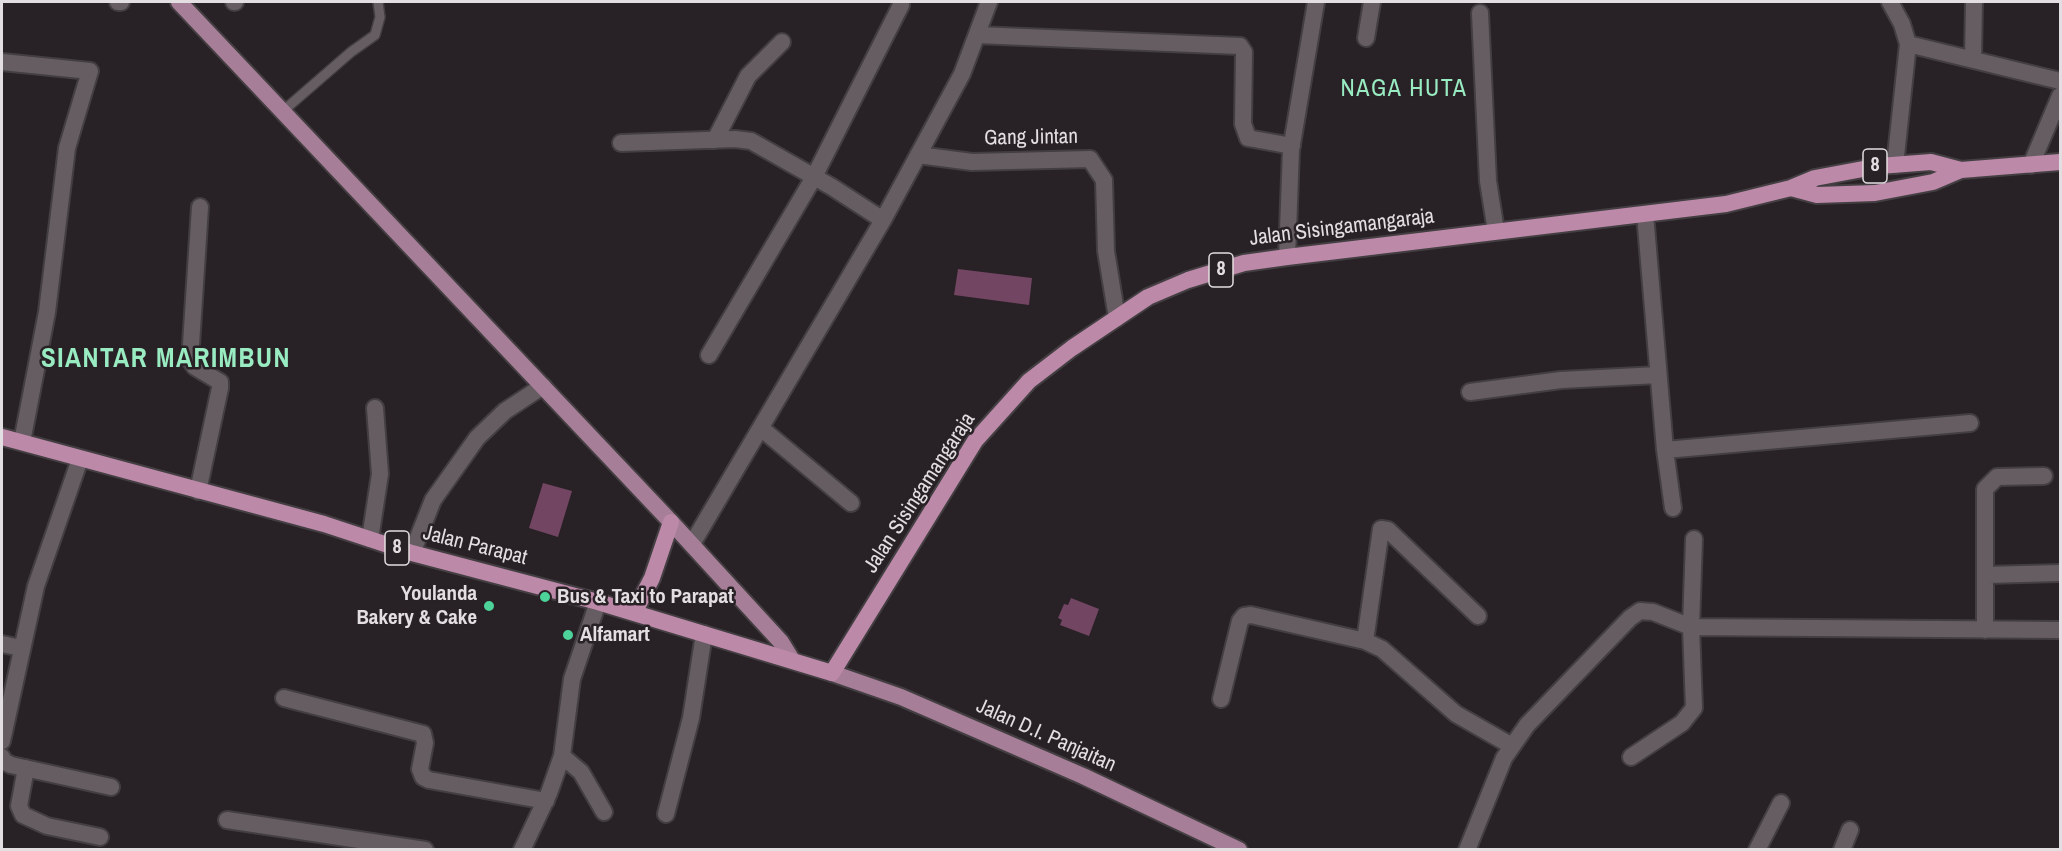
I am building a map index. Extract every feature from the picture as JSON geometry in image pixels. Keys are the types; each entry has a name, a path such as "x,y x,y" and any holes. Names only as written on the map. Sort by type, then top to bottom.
{"highway":[{"name":"Jalan Sisingamangaraja","path":"832,672 975,441 1029,381 1148,297 1188,280 1244,263 1726,204 1791,188 1815,178 1895,165 1931,162 1961,170 2061,162"},
{"name":"Jalan Sisingamangaraja","path":"1791,188 1817,195 1875,193 1933,182 1961,170"},
{"name":"Jalan Parapat","path":"2,437 324,524 412,553 634,612 832,672"},
{"path":"634,612 652,578 671,522"}],"main road":[{"path":"179,2 692,544 781,642 792,660"},
{"name":"Jalan D.I. Panjaitan","path":"832,672 901,697 1073,772 1239,849"}],"street":[{"path":"692,544 762,429 883,220 962,74 989,2"},
{"path":"1287,257 1292,146 1316,2"},
{"path":"1366,38 1372,2"},
{"path":"1890,2 1902,24 1908,44 1895,165"},
{"path":"1973,59 1974,2"},
{"path":"709,356 814,177 901,5"},
{"path":"1479,13 1488,181 1496,231"},
{"path":"977,35 1240,46 1244,52 1243,124 1248,138 1292,146"},
{"path":"715,140 748,76 782,42"},
{"path":"1908,44 2061,81"},
{"path":"2,62 90,71 67,148 48,312 22,442"},
{"path":"2031,165 2061,96"},
{"path":"621,143 735,139 758,144 883,220"},
{"name":"Gang Jintan","path":"918,155 984,162 1090,159 1104,180 1106,251 1117,318"},
{"path":"198,491 220,388 220,382 195,367 190,360 200,207"},
{"path":"1645,214 1665,450 1673,508"},
{"path":"1470,392 1561,380 1658,375"},
{"path":"412,553 429,507 477,438 505,411 543,386"},
{"path":"370,539 380,474 375,408"},
{"path":"1665,450 1970,423"},
{"path":"762,429 851,503"},
{"path":"2,741 36,586 80,459"},
{"path":"1985,630 1985,489 1987,484 1996,477 2044,476"},
{"path":"1365,641 1380,533 1384,528 1478,616"},
{"path":"1631,757 1690,716 1695,699 1691,627 1694,539"},
{"path":"1986,575 2061,573"},
{"path":"522,849 546,801 562,756 572,679 597,602"},
{"path":"1467,849 1504,758 1527,725 1636,613 1653,612 1691,627 2061,630"},
{"path":"1221,699 1241,618 1251,615 1365,641 1382,649 1456,714 1512,746"},
{"path":"666,814 691,718 704,634"},
{"path":"2,644 21,648"},
{"path":"284,698 423,734 425,743 420,769 423,777 429,780 546,801"},
{"path":"562,756 581,772 604,812"},
{"path":"2,757 3,761 11,765 111,788"},
{"path":"26,768 19,806 23,815 47,826 100,837"},
{"path":"1757,849 1782,803"},
{"path":"227,820 425,849"},
{"path":"1842,849 1850,830"}],"lane":[{"path":"283,111 375,35 380,17 378,2"}],"building":[{"path":"958,269 1032,278 1029,305 954,295"},
{"path":"543,483 572,491 558,537 529,528"},
{"path":"1071,598 1099,609 1089,636 1060,625 1062,620 1058,618 1064,604 1068,605"}],"place":[{"name":"Bus & Taxi to Parapat","path":"545,597"},
{"name":"Youlanda Bakery & Cake","path":"489,606"},
{"name":"Alfamart","path":"568,635"}],"district":[{"name":"NAGA HUTA","path":"1404,90"},
{"name":"SIANTAR MARIMBUN","path":"166,360"}]}
